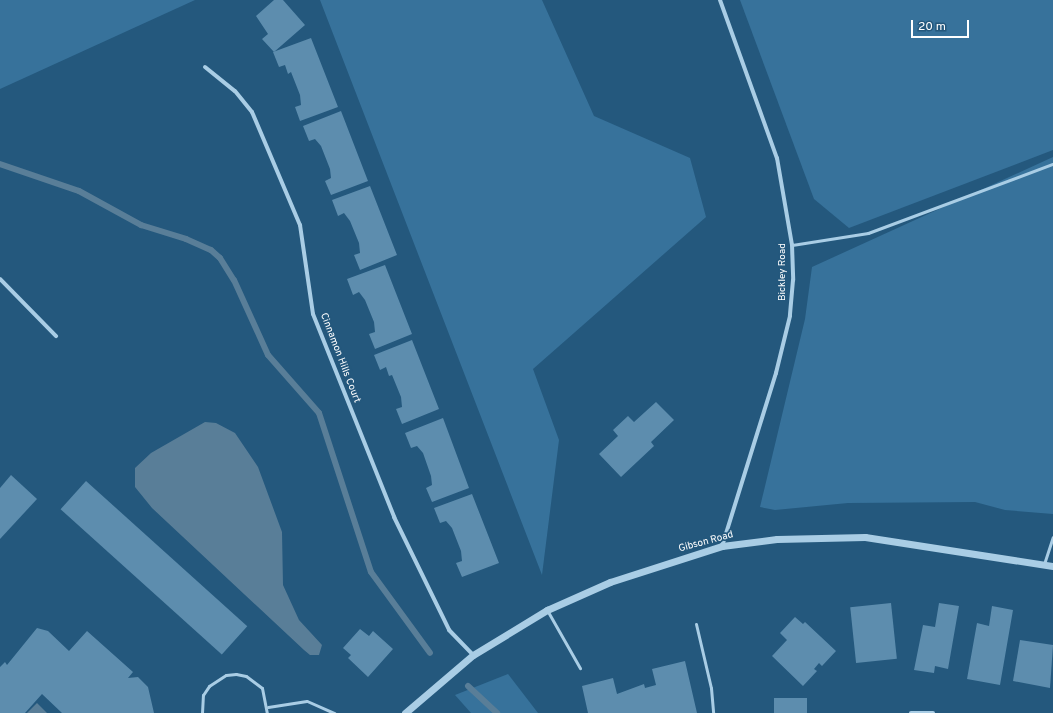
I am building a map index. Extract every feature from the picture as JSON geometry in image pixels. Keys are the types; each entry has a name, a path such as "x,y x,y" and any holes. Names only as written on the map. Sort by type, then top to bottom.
{"street":[{"name":"Bickley Road","path":"720,0 777,158 792,245 790,316 776,372 722,546"},
{"name":"Cinnamon Hills Court","path":"205,67 235,91 252,112 300,225 313,314 394,516 449,630 473,655"},
{"path":"0,280 56,336"},
{"name":"Gibson Road","path":"405,713 473,655 547,610 610,582 722,546 777,539 865,537 1053,566"},
{"path":"911,713 934,713"}],"lane":[{"path":"792,245 868,233 1053,164"},
{"path":"1044,564 1053,537"},
{"path":"547,610 580,668"},
{"path":"696,624 711,688 713,713"},
{"path":"202,713 203,695 209,686 226,675 236,674 250,678 262,688 268,707 267,713"},
{"path":"268,707 307,702 334,713"}],"shaded area":[{"path":"0,0 195,0 0,89"},
{"path":"320,0 542,0 594,116 690,158 706,217 533,369 559,440 542,575"},
{"path":"740,0 1053,0 1053,150 849,228 814,199"},
{"path":"1053,157 1053,514 1005,510 975,502 848,503 775,510 760,507 805,319 812,267"},
{"path":"205,422 216,423 235,433 258,467 282,532 283,585 299,620 322,645 319,655 310,655 304,650 152,508 135,487 135,468 151,453"},
{"path":"508,674 538,713 471,713 455,695"},
{"path":"37,703 47,713 27,713"}],"building":[{"path":"274,0 283,0 305,25 274,52 262,39 268,34 256,16"},
{"path":"311,38 338,107 300,121 295,107 301,105 300,95 291,72 288,74 285,65 279,67 273,52"},
{"path":"341,111 368,181 331,195 325,181 331,178 330,169 321,146 315,139 309,141 303,126"},
{"path":"370,186 397,255 360,270 354,255 360,253 359,243 350,221 344,213 338,216 332,200"},
{"path":"385,265 412,334 375,349 369,334 375,332 374,322 365,300 359,292 353,295 347,279"},
{"path":"412,340 439,409 402,424 396,409 402,407 401,397 392,375 389,376 386,367 380,370 374,355"},
{"path":"656,402 674,420 651,442 654,446 621,477 599,454 618,436 613,430 628,416 634,422"},
{"path":"443,418 469,488 432,502 426,488 432,485 431,476 423,453 417,446 411,448 405,433"},
{"path":"11,475 37,499 0,539 0,488"},
{"path":"86,481 247,626 222,654 61,509"},
{"path":"472,494 499,563 462,577 456,563 462,561 461,551 452,528 446,521 440,523 434,508"},
{"path":"891,603 897,659 856,663 850,607"},
{"path":"939,603 959,606 948,669 935,666 934,673 914,670 923,625 935,627"},
{"path":"992,606 1013,610 1000,685 967,679 977,623 989,626"},
{"path":"795,617 803,624 805,622 836,651 822,666 819,663 814,669 817,671 803,686 772,656 787,640 780,633"},
{"path":"37,628 48,631 69,651 87,631 133,672 128,678 138,677 148,687 154,713 62,713 42,694 25,713 0,713 0,667 5,662 7,665"},
{"path":"360,629 369,636 373,631 393,649 368,677 348,658 351,655 343,648"},
{"path":"1020,640 1053,645 1050,688 1013,681"},
{"path":"685,661 697,713 588,713 582,686 613,678 617,694 644,684 645,688 656,685 652,669"},
{"path":"774,698 807,698 807,713 774,713"}],"waterway":[{"path":"0,164 79,191 141,225 186,239 211,250 220,258 234,280 268,355 319,413 371,572 430,653"},
{"path":"468,686 497,713"}]}
